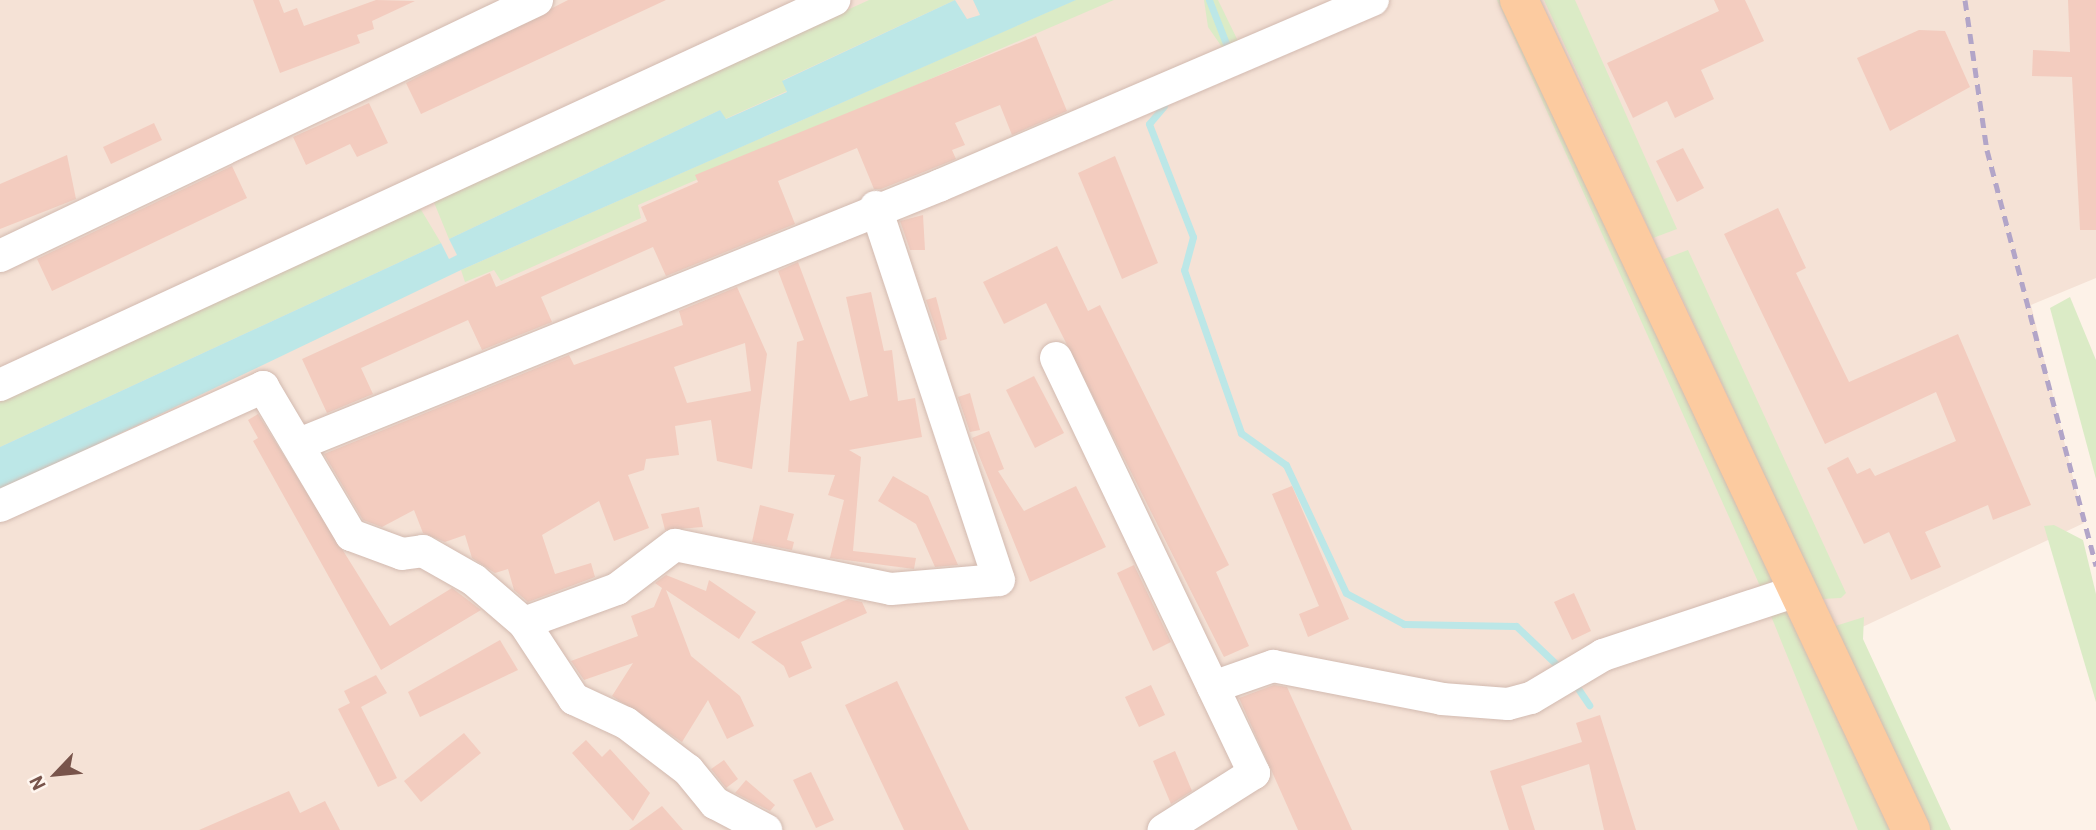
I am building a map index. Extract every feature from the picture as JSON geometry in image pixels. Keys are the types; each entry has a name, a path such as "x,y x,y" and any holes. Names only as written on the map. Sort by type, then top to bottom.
{"main road":[{"path":"1520,0 1911,830"}],"street":[{"path":"0,256 537,0"},
{"path":"0,384 834,0"},
{"path":"299,444 1373,0"},
{"path":"524,623 617,589 675,545 891,589 999,580 876,207"},
{"path":"1056,358 1254,773 1164,830"},
{"path":"2,501 262,387 299,444 351,535 402,555 423,551 474,580 524,623 574,699 626,723 688,770 715,803 766,830"},
{"path":"1213,687 1273,666 1441,699 1508,704 1531,698 1603,654 1798,590"}],"shaded area":[{"path":"0,0 2096,0 2096,278 2031,305 2084,523 1856,630 1941,830 0,830"}],"green space":[{"path":"869,0 955,0 783,80 787,91 725,119 720,110 449,239 433,200"},
{"path":"1075,0 1114,0 638,205 641,218 501,281 494,270 465,282 461,270"},
{"path":"1204,0 1218,0 1239,43 1224,50 1208,27"},
{"path":"1497,0 1513,0 1781,579 1760,586"},
{"path":"1544,0 1575,0 1677,229 1653,238"},
{"path":"420,208 441,243 0,447 0,402"},
{"path":"1688,250 1846,593 1841,598 1822,599 1664,259"},
{"path":"2070,297 2096,360 2096,479 2050,308"},
{"path":"2054,525 2083,540 2096,594 2096,702 2044,526"},
{"path":"1792,601 1896,830 1858,830 1769,611"},
{"path":"1864,617 1863,639 1951,830 1927,830 1832,627"}],"water":[{"path":"955,0 967,19 980,15 973,0 1076,0 461,270 0,491 0,447 441,243 449,259 457,255 449,239 720,110 726,119 787,92 782,81"}],"building":[{"path":"253,0 279,0 284,13 297,8 304,26 376,0 415,1 372,21 374,29 357,35 360,43 280,73"},
{"path":"568,0 666,0 421,114 406,83"},
{"path":"1714,0 1745,0 1764,41 1701,70 1714,99 1675,118 1667,101 1633,118 1607,63 1719,11"},
{"path":"2068,0 2096,0 2096,230 2080,230 2072,77 2032,76 2033,50 2070,52"},
{"path":"1919,30 1945,31 1970,87 1890,131 1857,58"},
{"path":"1036,36 1067,111 1012,135 1000,105 955,123 965,145 952,150 956,159 881,189 874,189 857,148 778,181 795,224 666,276 653,247 541,297 552,322 482,350 468,320 361,368 373,394 327,413 302,359 490,273 496,287 647,221 641,207 698,182 695,175"},
{"path":"369,103 388,143 357,157 350,144 306,165 293,137"},
{"path":"154,123 162,140 111,164 103,147"},
{"path":"1683,148 1704,188 1677,202 1656,161"},
{"path":"67,155 76,199 0,229 0,184"},
{"path":"1115,156 1158,263 1122,279 1078,173"},
{"path":"232,166 247,198 52,291 37,259"},
{"path":"1778,208 1806,268 1796,273 1849,382 1958,334 2031,505 1993,520 1988,505 1925,532 1941,567 1911,580 1889,532 1864,544 1827,468 1848,457 1857,474 1870,468 1875,476 1956,441 1936,392 1825,444 1724,234"},
{"path":"923,215 925,250 910,250 900,221"},
{"path":"1057,246 1088,311 1100,305 1229,565 1216,572 1249,646 1224,657 1046,303 1004,324 983,282"},
{"path":"798,262 850,401 868,396 846,297 871,292 884,351 892,350 898,401 915,398 922,437 849,450 861,457 853,551 916,558 914,569 830,558 844,500 828,495 835,475 788,472 797,342 804,340 778,271"},
{"path":"737,287 767,354 752,469 717,461 711,420 675,426 679,455 646,459 644,470 628,475 649,528 614,541 599,501 542,535 555,574 591,563 595,577 528,602 514,590 508,569 495,573 472,558 465,535 445,542 423,533 414,510 382,527 363,520 324,454 569,355 574,365 683,325 679,311","holes":["745,343 751,391 687,403 674,367"]},
{"path":"936,297 947,339 940,341 926,300"},
{"path":"1034,376 1064,433 1035,448 1006,390"},
{"path":"970,393 980,430 970,432 958,397"},
{"path":"258,414 390,626 452,588 481,610 381,670 253,441 258,438 248,420"},
{"path":"989,431 1004,469 998,471 1024,511 1076,486 1106,547 1030,582 972,438"},
{"path":"893,476 928,496 958,565 935,567 916,524 878,501"},
{"path":"1292,486 1349,619 1308,637 1299,614 1319,606 1272,494"},
{"path":"760,505 794,514 787,540 794,542 792,550 752,542"},
{"path":"699,507 703,527 665,530 661,514"},
{"path":"1134,565 1171,642 1153,651 1117,573"},
{"path":"666,575 706,591 709,580 756,612 739,639 666,590 691,656 740,696 754,726 727,739 708,700 682,742 612,696 633,663 584,680 571,661 638,636 631,616 654,607 662,588 655,583"},
{"path":"1574,593 1591,631 1572,640 1554,602"},
{"path":"848,599 862,602 867,613 801,642 812,668 789,678 784,666 751,642"},
{"path":"500,640 518,670 420,717 408,692"},
{"path":"376,675 387,693 361,707 397,778 378,787 338,709 350,703 344,691"},
{"path":"897,681 969,830 904,830 845,705"},
{"path":"1151,685 1165,715 1139,727 1125,697"},
{"path":"1274,685 1287,687 1352,830 1298,830 1239,698"},
{"path":"1600,715 1636,830 1604,830 1589,764 1521,786 1535,830 1509,830 1490,771 1582,742 1576,723"},
{"path":"464,733 481,753 421,802 404,781"},
{"path":"586,740 602,757 610,749 650,793 633,821 572,753"},
{"path":"1175,751 1192,791 1171,804 1153,761"},
{"path":"724,760 738,779 726,788 711,769"},
{"path":"811,772 834,820 816,828 793,780"},
{"path":"746,780 775,805 770,811 735,793"},
{"path":"289,791 300,813 325,801 340,830 199,830"},
{"path":"662,806 683,830 629,830"}],"waterway":[{"path":"1209,0 1227,46"},
{"path":"1164,106 1149,124 1193,237 1184,270 1241,433 1286,465 1346,593 1404,624 1516,626 1556,664"},
{"path":"1577,687 1589,705"}],"railway":[{"path":"1965,0 1987,150 2096,566"}]}
